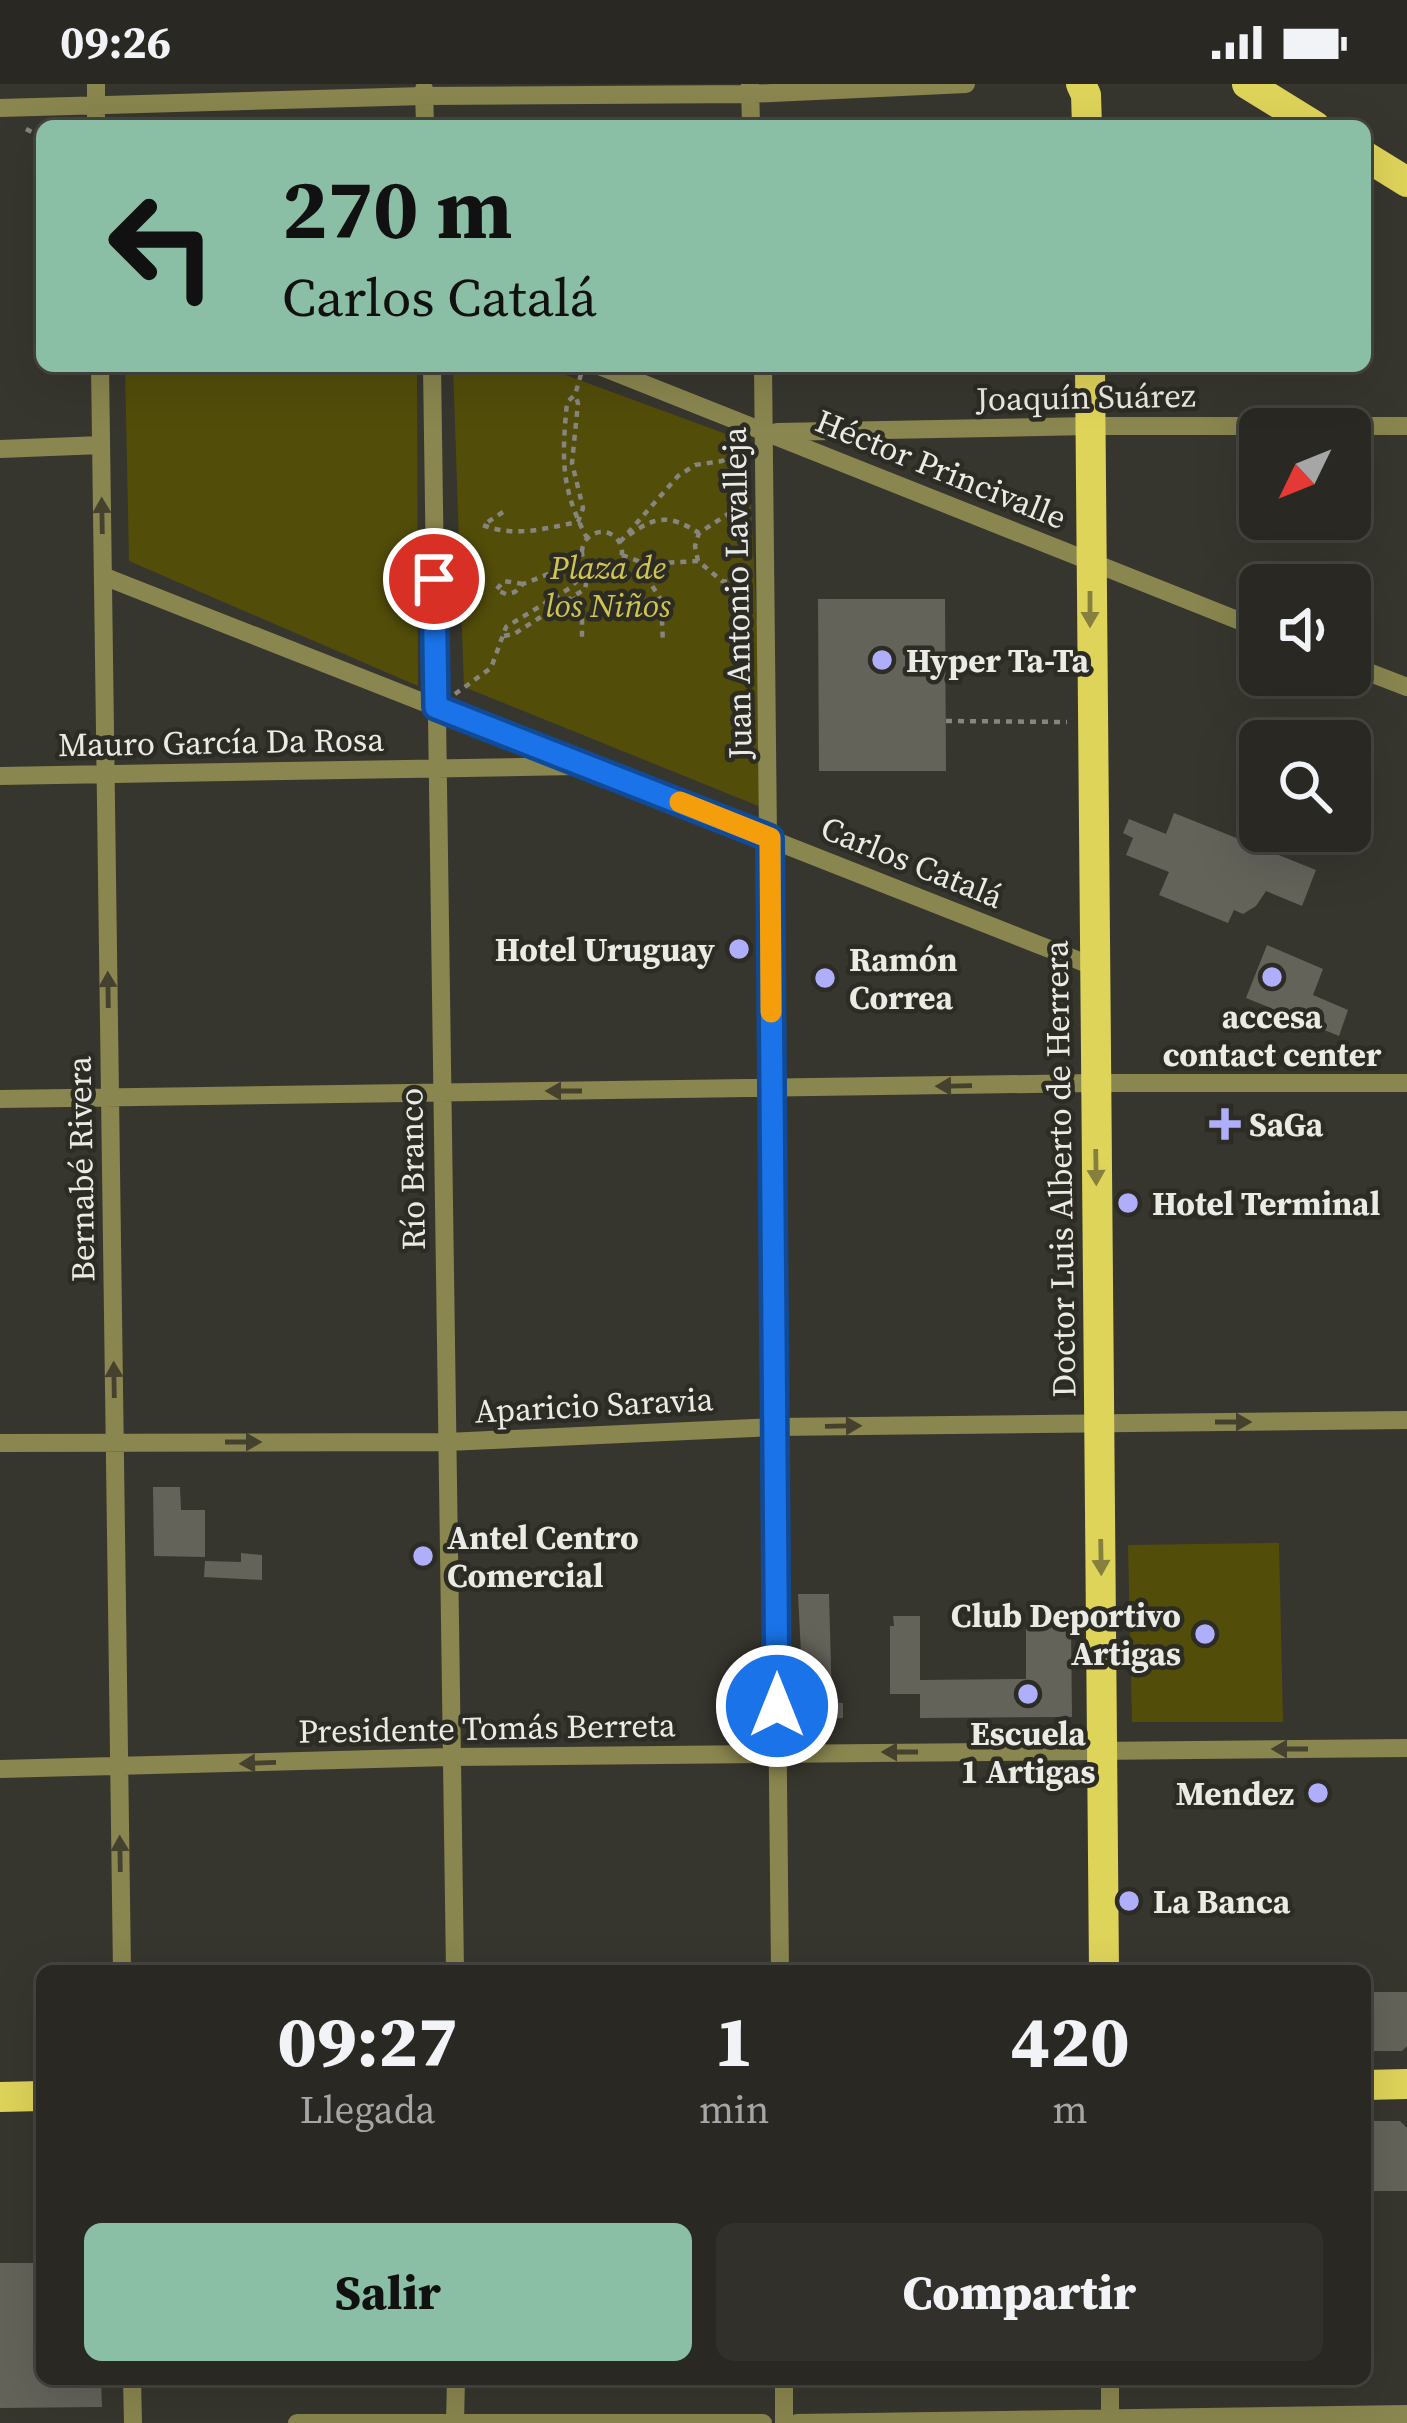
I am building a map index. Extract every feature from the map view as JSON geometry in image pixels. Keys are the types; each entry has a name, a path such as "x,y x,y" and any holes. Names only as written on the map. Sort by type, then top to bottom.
{"main road":[{"path":"1081,84 1087,120"},
{"path":"1247,84 1306,120"},
{"path":"1371,160 1407,182"},
{"name":"Doctor Luis Alberto de Herrera","path":"1090,372 1104,1965"},
{"path":"1371,2085 1407,2084"},
{"path":"0,2097 36,2096"}],"street":[{"path":"96,84 96,120"},
{"path":"0,108 424,90 966,84"},
{"path":"750,89 752,120"},
{"path":"424,90 425,120"},
{"name":"Bernabé Rivera","path":"100,372 122,1965"},
{"name":"Río Branco","path":"432,372 455,1965"},
{"name":"Héctor Princivalle","path":"614,372 1239,621"},
{"name":"Juan Antonio Lavalleja","path":"763,372 780,1965"},
{"name":"Joaquín Suárez","path":"766,432 1407,426"},
{"path":"0,449 101,445"},
{"name":"Carlos Catalá","path":"103,576 1095,967"},
{"path":"1371,672 1407,687"},
{"name":"Mauro García Da Rosa","path":"0,776 586,766"},
{"path":"0,1099 1407,1083"},
{"name":"Aparicio Saravia","path":"0,1443 447,1442 775,1427 1407,1420"},
{"name":"Presidente Tomás Berreta","path":"0,1768 777,1752 1407,1748"},
{"path":"132,2385 134,2423"},
{"path":"455,2422 456,2385"},
{"path":"784,2385 784,2423"},
{"path":"1109,2385 1110,2421"},
{"path":"796,2423 1407,2414"},
{"path":"298,2423 763,2423"}],"path":[{"path":"436,707 491,668 496,646 504,636 585,589 589,568 582,556 587,538 565,487 562,454 567,401 575,395 582,372"},
{"path":"575,395 572,463 583,508 578,522"},
{"path":"523,584 571,566 609,571 622,556 620,542 678,476 695,465 722,461 766,432"},
{"path":"698,562 699,533 731,512 767,511"},
{"path":"503,512 484,525 528,532 578,522"},
{"path":"620,542 653,518 674,517 699,533"},
{"path":"587,538 604,532 620,542"},
{"path":"622,556 646,564 698,562 722,581 767,588"},
{"path":"646,564 646,576 661,600 664,643"},
{"path":"504,636 506,627 570,588 589,568"},
{"path":"573,597 581,613 582,640"},
{"path":"946,722 1078,722"}],"green space":[{"path":"125,372 417,372 418,686 129,561"},
{"name":"Plaza de los Niños","path":"453,372 557,372 748,442 766,809 464,687"},
{"name":"Club Deportivo Artigas","path":"1279,1543 1283,1722 1132,1722 1128,1545"}],"building":[{"name":"Hyper Ta-Ta","path":"818,599 945,599 946,771 819,771"},
{"path":"1174,813 1239,839 1239,852 1271,852 1316,870 1302,906 1266,891 1243,914 1234,910 1228,923 1159,895 1169,872 1126,855 1133,838 1123,833 1129,819 1166,834"},
{"path":"1267,945 1323,969 1313,995 1348,1010 1339,1036 1246,998"},
{"path":"153,1487 180,1487 181,1510 205,1510 205,1557 154,1556"},
{"path":"241,1553 262,1555 262,1580 204,1577 205,1561 241,1562"},
{"path":"798,1594 829,1594 832,1702 843,1703 843,1718 810,1719 804,1713"},
{"path":"893,1616 920,1616 920,1680 1026,1679 1026,1626 1071,1626 1072,1717 920,1718 920,1694 890,1694"},
{"path":"1371,1992 1407,1992 1407,2046 1402,2051 1371,2051"},
{"path":"1371,2121 1400,2121 1407,2128 1407,2191 1371,2191"},
{"path":"0,2263 36,2263 36,2385 101,2385 102,2407 0,2408"}],"slow traffic":[{"path":"680,802 770,838 771,1012"}],"place":[{"name":"Hyper Ta-Ta","path":"882,660"},
{"name":"Hotel Uruguay","path":"739,949"},
{"name":"accesa contact center","path":"1272,977"},
{"name":"Ramón Correa","path":"825,978"},
{"name":"SaGa","path":"1225,1124"},
{"name":"Hotel Terminal","path":"1128,1203"},
{"name":"Antel Centro Comercial","path":"423,1556"},
{"name":"Club Deportivo Artigas","path":"1205,1634"},
{"name":"Escuela 1 Artigas","path":"1028,1694"},
{"name":"Mendez","path":"1318,1793"},
{"name":"La Banca","path":"1129,1901"}],"route":[{"path":"434,579 436,707 770,838 777,1706"}]}
